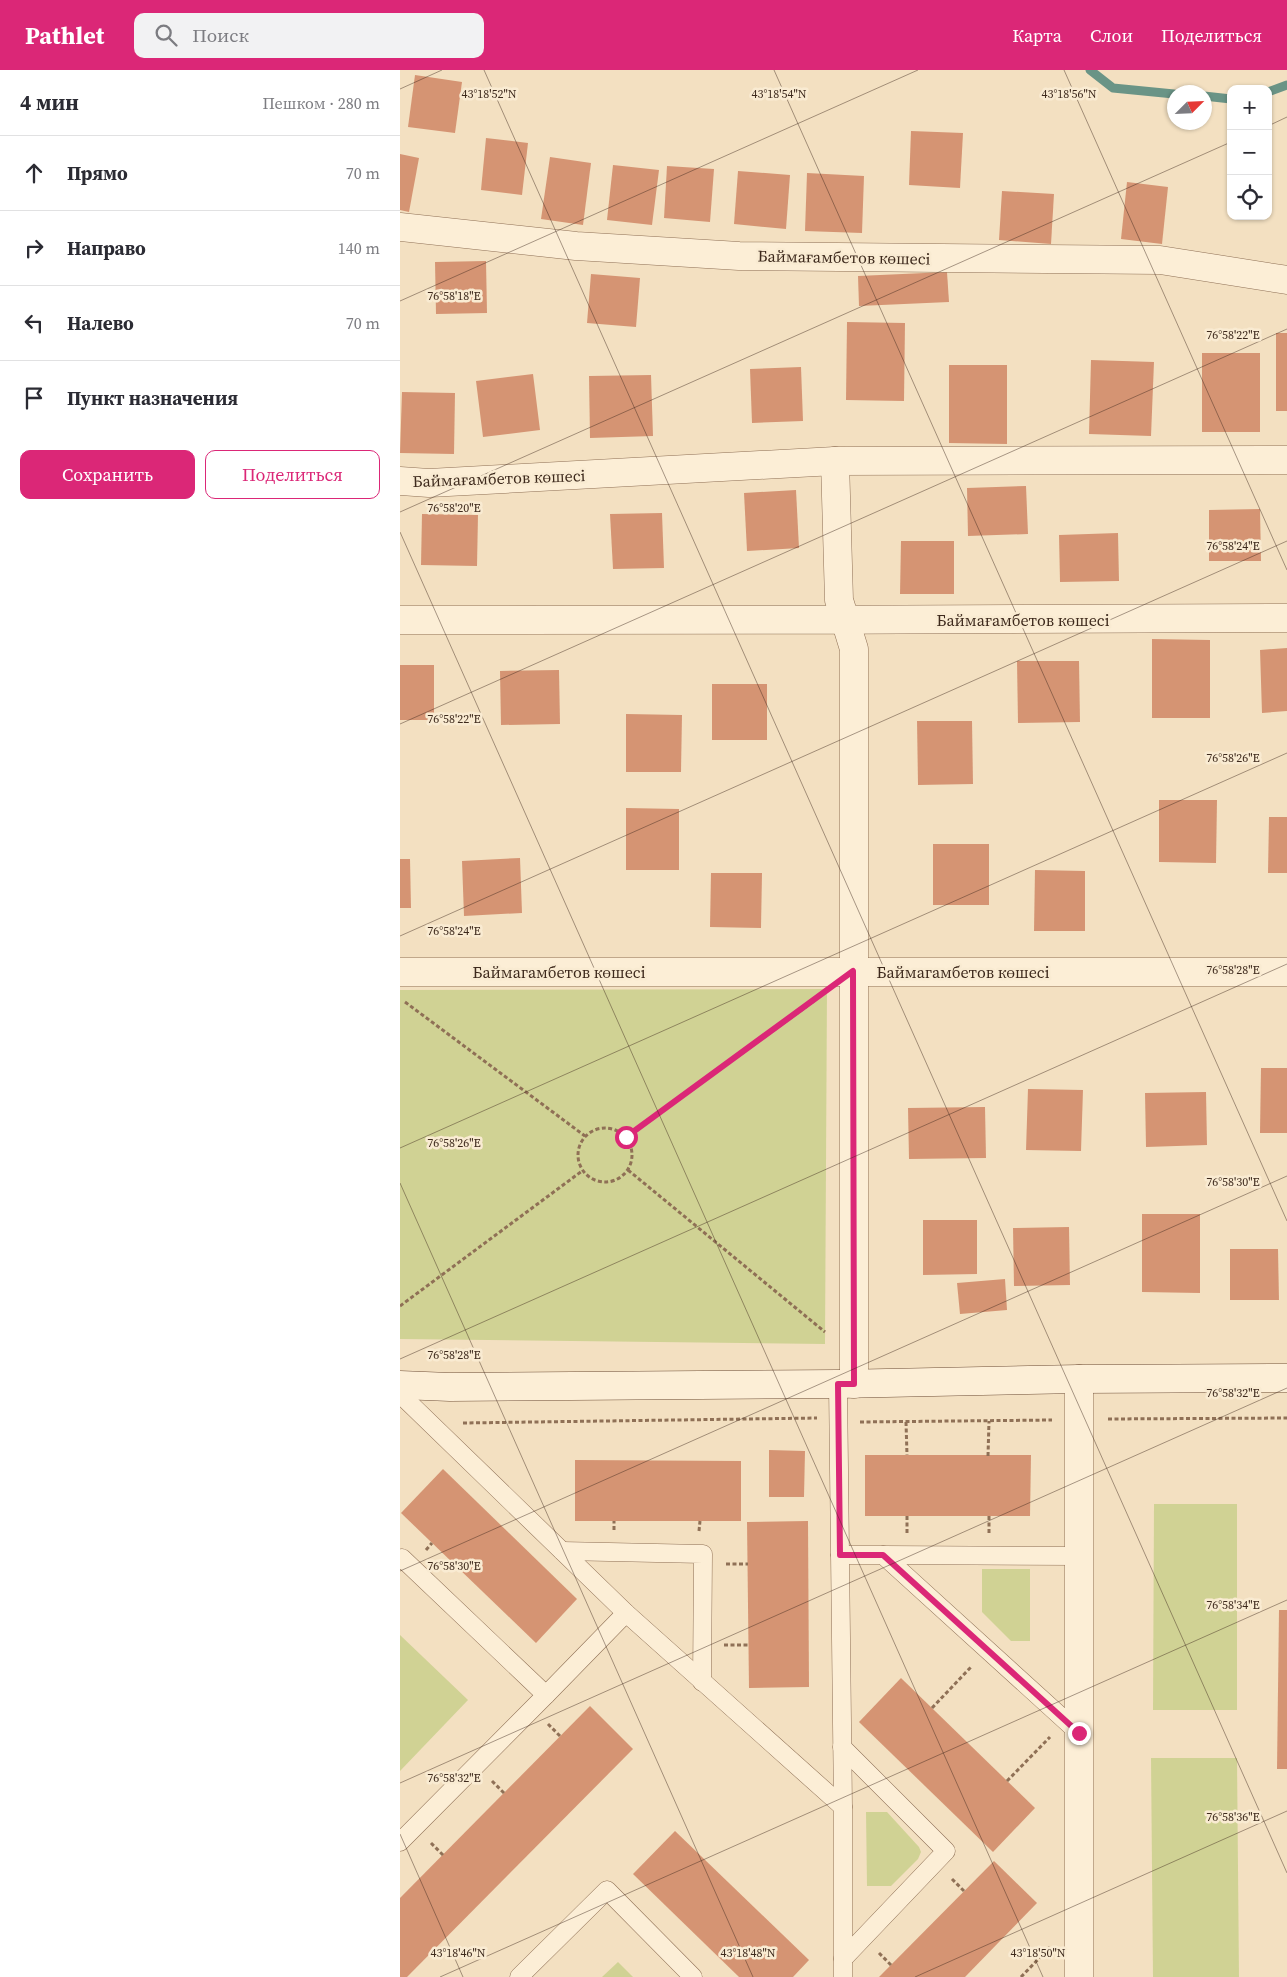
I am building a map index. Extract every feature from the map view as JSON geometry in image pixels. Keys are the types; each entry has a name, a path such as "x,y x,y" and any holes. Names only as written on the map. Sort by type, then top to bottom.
{"street":[{"name":"Баймағамбетов көшесі","path":"400,227 576,246 739,256 1160,260 1287,280"},
{"name":"Баймағамбетов көшесі","path":"400,481 429,483 835,461 1287,460"},
{"path":"835,461 838,600 846,619 854,649 853,971 846,1384"},
{"name":"Баймағамбетов көшесі","path":"400,620 846,619 949,621 1287,618"},
{"name":"Баймагамбетов көшесі","path":"400,972 1287,972"},
{"path":"400,1385 450,1387 846,1384 1079,1379 1287,1378"},
{"path":"1079,1379 1078,1556 1072,1727 1079,1977"}],"lane":[{"path":"843,1977 840,1555 846,1384"},
{"path":"400,1394 626,1613 843,1807"},
{"path":"562,1552 703,1554 702,1682"},
{"path":"840,1555 1078,1556"},
{"path":"883,1555 1072,1727"},
{"path":"400,1560 402,1558 546,1695"},
{"path":"400,1842 626,1613"},
{"path":"842,1747 946,1851 843,1959"},
{"path":"520,1977 607,1890 693,1977"}],"path":[{"path":"400,998 585,1136"},
{"path":"626,1137 818,998"},
{"path":"610,1128 619,1131 626,1137 631,1145 632,1162 622,1177 614,1181 596,1181 582,1171 577,1153 585,1136 592,1130 610,1128"},
{"path":"628,1170 829,1335"},
{"path":"400,1306 582,1171"},
{"path":"988,1456 989,1421"},
{"path":"906,1422 907,1455"},
{"path":"932,1708 987,1650"},
{"path":"1007,1781 1072,1727"}],"green space":[{"path":"827,989 825,1344 400,1339 400,990"},
{"path":"1154,1504 1237,1504 1237,1710 1153,1710"},
{"path":"982,1569 1030,1569 1030,1641 1011,1641 982,1612"},
{"path":"400,1635 468,1700 400,1771"},
{"path":"1151,1758 1237,1758 1239,1977 1153,1977"},
{"path":"866,1812 887,1812 919,1847 921,1852 918,1859 891,1886 867,1886"},
{"path":"618,1962 633,1977 602,1977"}],"building":[{"path":"415,75 462,82 455,133 408,127"},
{"path":"911,131 963,133 960,188 909,185"},
{"path":"486,138 528,143 522,195 481,190"},
{"path":"400,154 419,158 409,212 400,210"},
{"path":"550,157 591,163 583,225 541,219"},
{"path":"613,165 659,170 652,225 607,220"},
{"path":"667,166 714,169 710,222 664,218"},
{"path":"738,171 790,175 786,229 734,224"},
{"path":"807,173 864,176 862,233 805,231"},
{"path":"1127,182 1168,187 1162,244 1121,239"},
{"path":"1002,191 1054,194 1051,244 999,240"},
{"path":"486,261 487,313 436,314 435,262"},
{"path":"947,272 949,302 859,306 858,276"},
{"path":"591,274 640,278 636,327 587,323"},
{"path":"847,322 905,323 904,401 846,400"},
{"path":"1276,333 1287,333 1287,411 1276,411"},
{"path":"1202,353 1260,353 1260,432 1202,432"},
{"path":"1091,360 1154,362 1151,436 1089,434"},
{"path":"949,365 1007,365 1007,444 949,443"},
{"path":"801,367 803,421 752,423 750,369"},
{"path":"533,374 540,430 483,437 476,381"},
{"path":"651,375 653,436 590,438 589,376"},
{"path":"402,392 455,393 454,454 400,453"},
{"path":"1026,486 1028,534 968,536 967,488"},
{"path":"796,490 799,548 747,551 744,493"},
{"path":"1260,509 1261,561 1209,561 1209,510"},
{"path":"662,513 664,568 613,569 610,514"},
{"path":"422,514 478,515 477,566 421,565"},
{"path":"1118,533 1119,581 1060,582 1059,535"},
{"path":"901,541 954,541 954,594 900,594"},
{"path":"1152,639 1210,640 1210,718 1152,718"},
{"path":"1287,648 1287,711 1262,713 1260,650"},
{"path":"1017,661 1079,661 1080,722 1018,723"},
{"path":"400,665 434,665 434,720 400,720"},
{"path":"559,670 560,724 501,725 500,671"},
{"path":"712,684 767,684 767,740 712,740"},
{"path":"626,714 682,715 681,772 626,772"},
{"path":"917,721 972,721 973,784 918,785"},
{"path":"1159,800 1217,800 1216,863 1159,862"},
{"path":"626,808 679,809 679,870 626,870"},
{"path":"1269,817 1287,817 1287,873 1268,873"},
{"path":"933,844 989,844 989,905 933,905"},
{"path":"520,858 522,913 464,916 462,861"},
{"path":"400,859 410,859 411,908 400,908"},
{"path":"1035,870 1085,871 1085,931 1034,931"},
{"path":"711,873 762,873 761,928 710,927"},
{"path":"1261,1068 1287,1068 1287,1133 1260,1133"},
{"path":"1028,1089 1083,1090 1081,1151 1026,1150"},
{"path":"1206,1092 1207,1145 1146,1147 1145,1093"},
{"path":"985,1107 986,1158 909,1159 908,1108"},
{"path":"1142,1214 1200,1214 1200,1293 1142,1292"},
{"path":"923,1220 977,1220 977,1274 923,1275"},
{"path":"1069,1227 1070,1285 1014,1286 1013,1228"},
{"path":"1230,1249 1278,1249 1279,1300 1230,1300"},
{"path":"1005,1279 1007,1310 960,1314 957,1283"},
{"path":"769,1450 805,1451 804,1497 769,1497"},
{"path":"865,1455 1031,1455 1030,1516 865,1516"},
{"path":"575,1460 741,1461 741,1521 575,1521"},
{"path":"443,1469 577,1599 536,1643 401,1513"},
{"path":"808,1521 809,1687 749,1688 747,1522"},
{"path":"1279,1610 1287,1610 1287,1769 1277,1769"},
{"path":"901,1678 1035,1808 993,1852 859,1722"},
{"path":"590,1706 633,1749 407,1977 400,1977 400,1898"},
{"path":"675,1831 809,1960 793,1977 739,1977 633,1874"},
{"path":"994,1861 1037,1903 965,1977 879,1977"}],"waterway":[{"path":"1090,70 1113,88 1167,93"},
{"path":"1272,91 1287,85"},
{"path":"1212,97 1227,99"}],"route":[{"path":"626,1137 853,971 854,1384 838,1384 840,1555 883,1555 1079,1733"}]}
